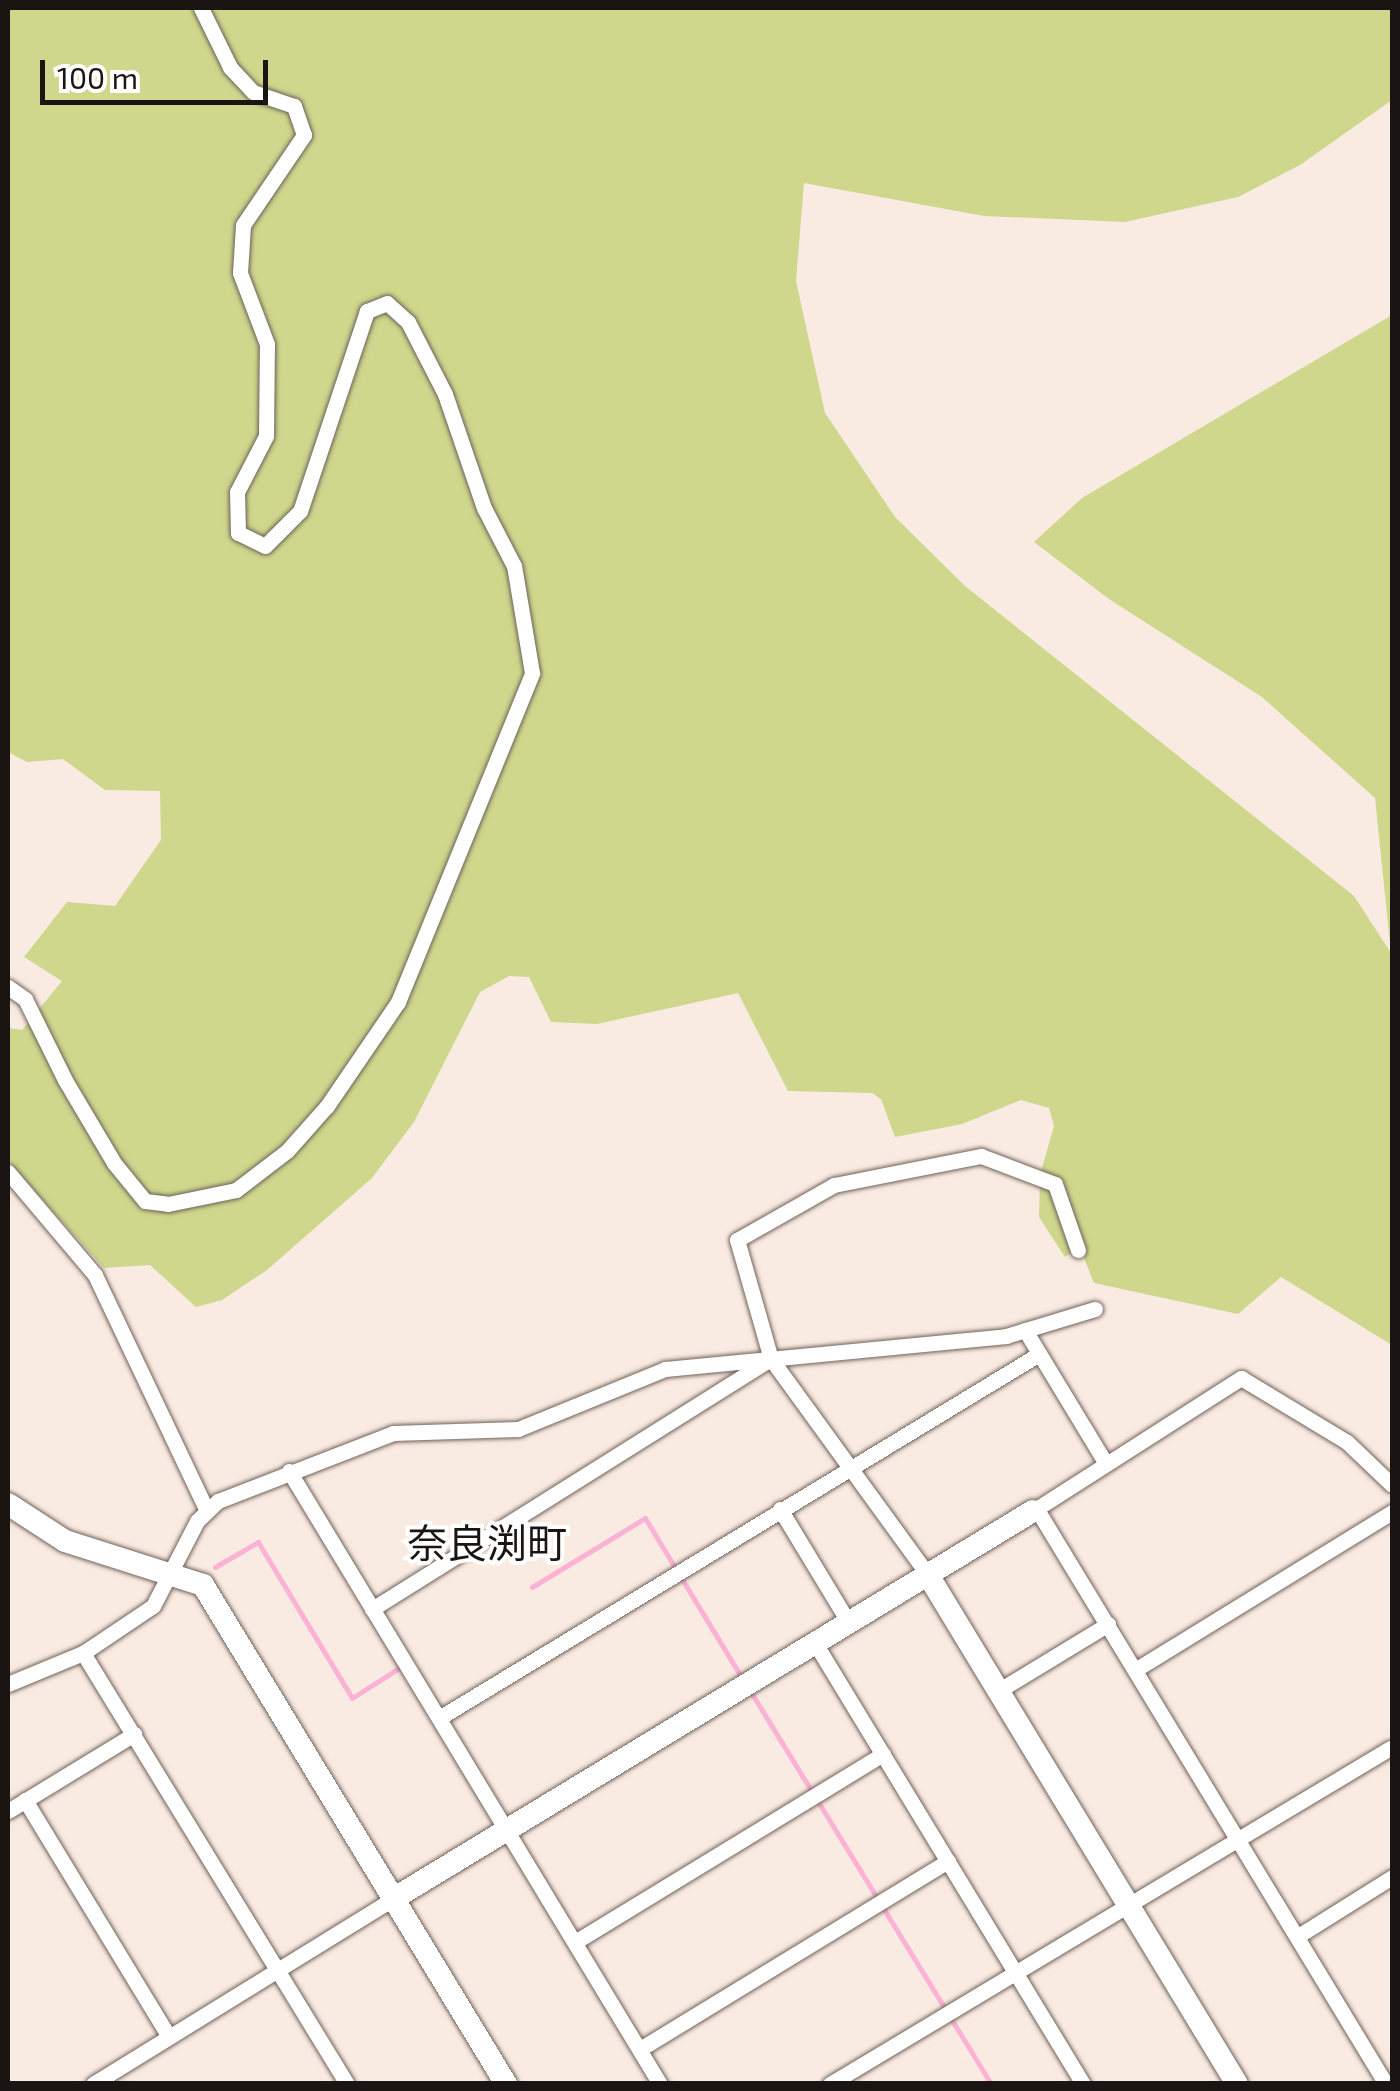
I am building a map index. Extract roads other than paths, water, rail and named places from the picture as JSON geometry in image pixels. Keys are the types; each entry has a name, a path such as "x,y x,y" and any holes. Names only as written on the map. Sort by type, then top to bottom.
{"street":[{"path":"8,987 26,999 94,1130 146,1200 168,1204 236,1190 287,1151 328,1106 398,1002 532,673 514,566 484,508 445,394 408,322 388,303 367,311 300,511 274,543 249,543 238,534 233,508 266,436 267,344 240,274 244,225 304,135 294,106 252,92 230,66 201,8"},
{"path":"1078,1250 1056,1184 1003,1160 982,1156 834,1185 737,1240 772,1360 928,1575 1238,2084"},
{"path":"8,1172 95,1275 206,1509"},
{"path":"8,1684 82,1653 153,1606 206,1509 289,1471 413,1428 518,1429 665,1369 1025,1330 1095,1308"},
{"path":"1025,1330 1105,1462"},
{"path":"439,1718 1040,1354"},
{"path":"372,1609 772,1360"},
{"path":"97,2082 1034,1510 1241,1378 1251,1378 1347,1442 1392,1484"},
{"path":"289,1471 660,2084"},
{"path":"8,1504 64,1541 203,1584 506,2084"},
{"path":"780,1509 849,1623"},
{"path":"1034,1510 1108,1624 1386,2084"},
{"path":"1135,1670 1392,1512"},
{"path":"998,1690 1108,1624"},
{"path":"815,1643 1015,1971 1078,2082"},
{"path":"82,1653 278,1970 341,2081"},
{"path":"8,1811 134,1734"},
{"path":"830,2084 1237,1836 1390,1748"},
{"path":"575,1942 883,1754"},
{"path":"25,1800 169,2037"},
{"path":"640,2050 948,1861"},
{"path":"1298,1936 1392,1878"}],"waterway":[{"path":"532,1587 645,1518 743,1680"},
{"path":"215,1567 258,1542 352,1698 399,1668"},
{"path":"749,1689 991,2084"}],"district":[{"name":"奈良渕町","path":"487,1542"}]}
